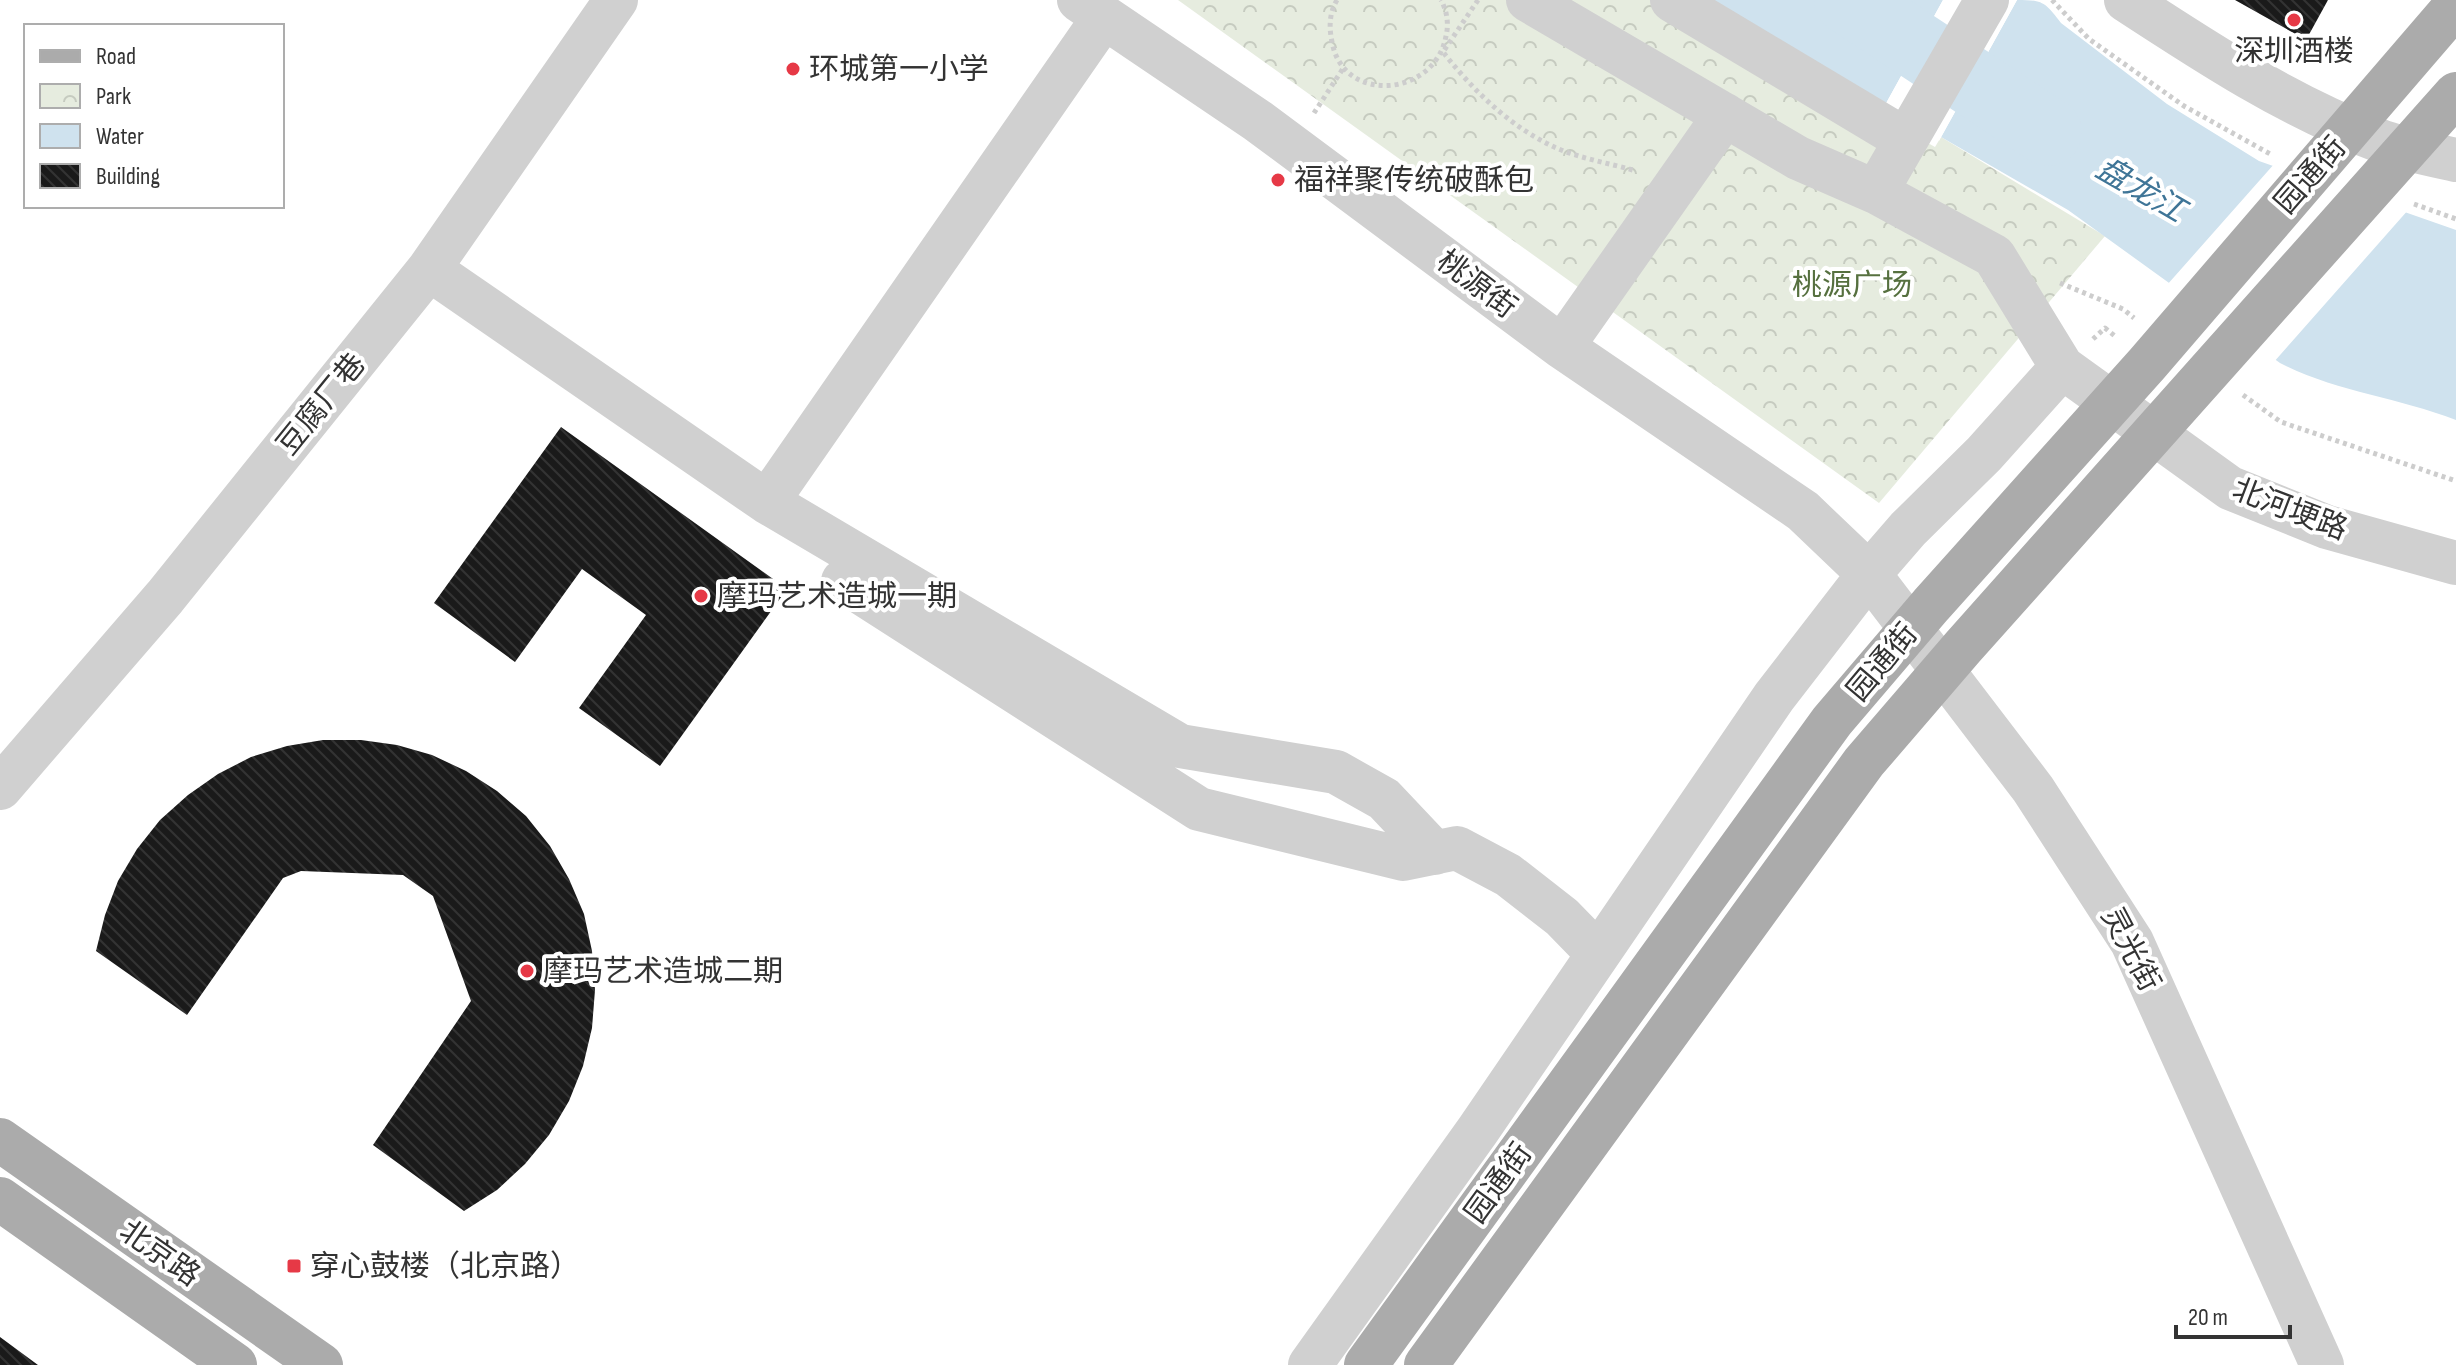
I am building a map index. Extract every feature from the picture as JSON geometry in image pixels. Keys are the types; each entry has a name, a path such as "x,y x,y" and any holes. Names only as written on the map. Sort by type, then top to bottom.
{"main road":[{"name":"园通街","path":"1366,1365 1832,721 1941,593 2147,364 2456,5"},
{"name":"园通街","path":"1426,1365 1864,762 2456,94"},
{"name":"北京路","path":"0,1140 321,1365"},
{"name":"北京路","path":"0,1199 235,1365"}],"street":[{"name":"豆腐厂巷","path":"0,788 165,597 429,269 616,0"},
{"path":"1310,1365 1478,1130 1774,697 1869,574 2062,367 1994,256 1876,192 1798,158 1528,0"},
{"path":"1672,0 1908,136"},
{"path":"1876,192 1987,0"},
{"path":"2126,0 2288,100 2382,142 2456,160"},
{"path":"767,502 1091,8"},
{"name":"桃源街","path":"1091,8 1291,146 1562,347 1803,511 1869,574"},
{"path":"1562,347 1725,115"},
{"path":"429,269 767,502 1180,746 1336,772 1384,799 1435,853"},
{"name":"北河埂路","path":"2062,367 2230,488 2327,527 2456,563"},
{"name":"灵光街","path":"1869,574 2033,789 2132,942 2322,1365"},
{"path":"843,581 1199,809 1403,859 1457,848 1508,875 1562,917 1598,954"}],"path":[{"path":"1337,0 1330,27 1333,47 1344,67 1359,79 1378,86 1398,86 1418,78 1434,66 1478,0"},
{"path":"1441,0 1448,27 1443,52"},
{"path":"2052,0 2089,39 2184,106 2269,154 2284,159"},
{"path":"1443,52 1472,87 1505,115 1553,146 1678,183"},
{"path":"1291,146 1344,67"},
{"path":"2401,199 2456,219"}],"green space":[{"name":"桃源广场","path":"1178,0 1701,0 1880,116 1935,147 1941,137 2105,236 1879,503"}],"water":[{"path":"1701,0 1943,0 1884,107"},
{"path":"2017,0 2043,4 2061,23 2167,104 2259,161 2456,230 2456,420 2323,381 2280,363 2068,210 1941,137"}],"pier":[{"path":"1943,0 1947,2 1887,109 1884,107"},
{"path":"2013,0 2017,0 1939,141 1937,135"},
{"path":"2275,163 2409,209 2273,363 2167,285"}],"building":[{"name":"深圳酒楼","path":"2235,0 2328,0 2306,40"},
{"name":"摩玛艺术造城一期","path":"561,427 787,589 660,766 579,708 646,615 582,569 515,662 434,603"},
{"name":"摩玛艺术造城二期","path":"323,740 361,740 397,745 432,755 466,771 497,791 526,816 550,846 584,914 592,951 595,990 592,1028 583,1066 569,1101 549,1135 525,1164 497,1190 464,1211 373,1145 471,1001 433,896 403,875 301,871 283,878 187,1015 96,951 118,881 137,849 160,820 218,774 251,757 287,746"},
{"path":"0,1337 38,1365 0,1365"}],"waterway":[{"name":"盘龙江","path":"1848,0 2048,132"}],"place":[{"name":"深圳酒楼","path":"2294,20"},
{"name":"环城第一小学","path":"793,69"},
{"name":"福祥聚传统破酥包","path":"1278,180"},
{"name":"摩玛艺术造城一期","path":"701,596"},
{"name":"摩玛艺术造城二期","path":"527,971"},
{"name":"穿心鼓楼（北京路）","path":"294,1266"}]}
